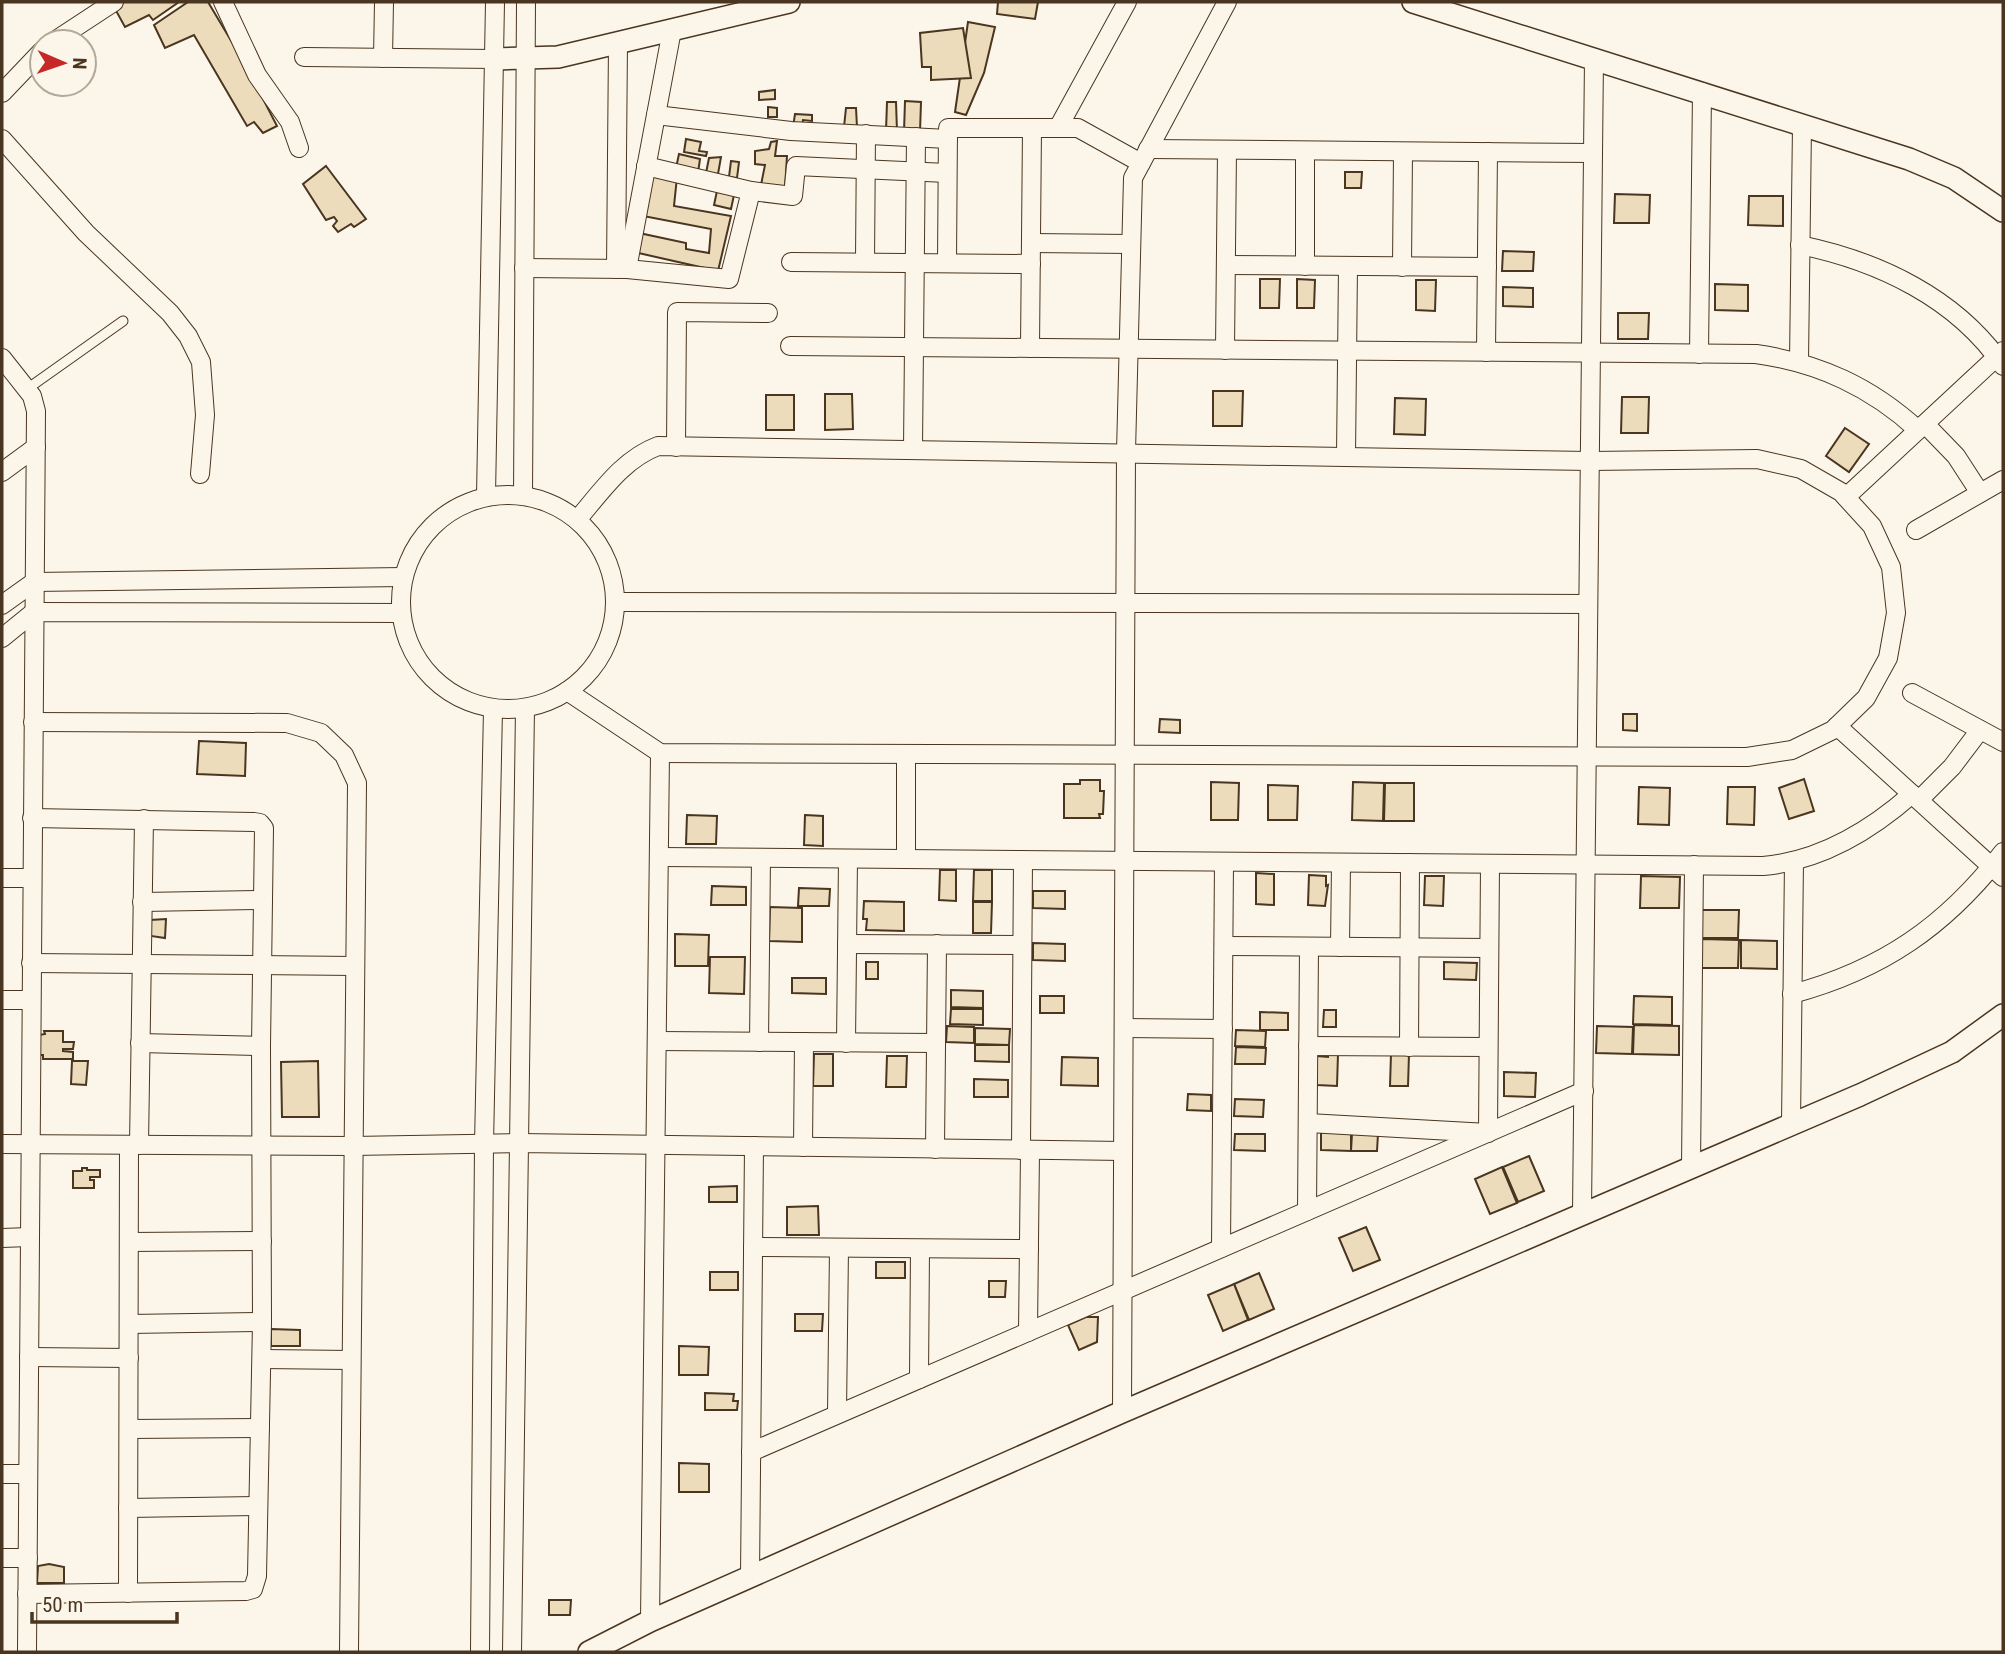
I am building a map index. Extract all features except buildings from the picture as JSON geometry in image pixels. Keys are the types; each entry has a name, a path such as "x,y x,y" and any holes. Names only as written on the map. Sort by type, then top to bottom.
{"street":[{"path":"74,28 114,2"},
{"path":"223,2 257,75 290,122 299,148"},
{"path":"383,58 384,2"},
{"path":"486,496 495,2"},
{"path":"523,495 526,2"},
{"path":"304,57 495,60 558,57 789,2"},
{"path":"1058,128 1127,2"},
{"path":"1122,1412 1126,452 1133,178 1227,2"},
{"path":"1413,2 1909,159 1954,178 2003,211"},
{"path":"621,269 646,166 672,30"},
{"path":"618,43 621,269"},
{"path":"1582,1213 1594,58"},
{"path":"2,93 28,66"},
{"path":"1699,354 1702,92"},
{"path":"656,115 791,131 948,139"},
{"path":"1799,362 1802,125"},
{"path":"947,263 948,128 1078,128 1144,156 1227,150 1593,153"},
{"path":"1030,348 1032,128"},
{"path":"865,262 866,134"},
{"path":"913,449 916,137"},
{"path":"2,139 86,233 170,313 188,336 201,362 205,415 201,474"},
{"path":"1226,350 1227,150"},
{"path":"1305,266 1306,151"},
{"path":"1402,267 1403,152"},
{"path":"1486,352 1488,152"},
{"path":"646,166 751,191 793,196 796,166 947,173"},
{"path":"524,268 621,269 729,279 751,191"},
{"path":"1031,243 1131,244"},
{"path":"1800,245 1854,258 1905,281 1955,314 2001,358 1846,497"},
{"path":"791,262 1031,264"},
{"path":"1226,265 1487,267"},
{"path":"1346,456 1348,267"},
{"path":"676,446 677,312 768,313"},
{"path":"790,346 1756,354 1799,362 1843,377 1864,388 1922,427 1956,456 1980,494"},
{"path":"2,358 27,389 36,411 27,1652"},
{"path":"567,691 660,753 1747,757 1792,750 1837,726 1866,698 1888,658 1896,613 1891,567 1872,526 1846,497 1801,469 1756,459 1590,461 659,446 642,452 628,462 577,520"},
{"path":"2,472 36,447"},
{"path":"1916,530 2003,480"},
{"path":"523,495 547,501 577,520 594,537 609,568 615,602 609,636 604,647 593,667 567,691 547,702 525,708 493,709 459,698 431,677 411,648 401,613 403,577 414,548 433,524 457,506 486,496 523,495"},
{"path":"2,605 34,582 403,577"},
{"path":"615,602 1588,604"},
{"path":"2,638 33,612 401,613"},
{"path":"1912,693 2003,742"},
{"path":"512,1652 525,708"},
{"path":"480,1652 484,1145 493,709"},
{"path":"33,722 287,723 321,733 344,755 357,783 349,1652"},
{"path":"1837,726 1997,872"},
{"path":"659,857 1763,866 1794,861 1858,834 1915,797 1952,767 1980,730"},
{"path":"650,1621 660,753"},
{"path":"906,754 906,859"},
{"path":"27,1594 253,1589 257,1576 262,1359 261,1046 264,828 260,823 32,818"},
{"path":"128,1593 130,1242 140,1043 144,820"},
{"path":"1792,994 1848,977 1901,949 1997,872 2003,852"},
{"path":"759,1042 761,858"},
{"path":"846,1042 848,859"},
{"path":"1023,860 1028,1332"},
{"path":"1790,1124 1794,861"},
{"path":"1221,1248 1224,862"},
{"path":"1340,947 1341,863"},
{"path":"1409,1047 1410,863"},
{"path":"1488,1133 1490,864"},
{"path":"1692,1167 1694,865"},
{"path":"2,878 32,878"},
{"path":"142,902 263,900"},
{"path":"847,944 1022,945"},
{"path":"935,1149 937,944"},
{"path":"1224,946 1489,948"},
{"path":"1307,1211 1309,947"},
{"path":"31,963 355,966"},
{"path":"2,1000 31,1000"},
{"path":"589,1652 650,1621 1122,1412 1952,1052 2003,1015"},
{"path":"1124,1028 1223,1029"},
{"path":"657,1041 936,1043"},
{"path":"803,1147 804,1042"},
{"path":"140,1043 261,1046"},
{"path":"1308,1046 1488,1047"},
{"path":"751,1452 1584,1091"},
{"path":"1308,1123 1488,1133"},
{"path":"2,1144 353,1146 519,1143 1123,1152"},
{"path":"750,1577 754,1146"},
{"path":"2,1238 29,1237"},
{"path":"130,1242 262,1241"},
{"path":"753,1247 1029,1249"},
{"path":"837,1414 839,1248"},
{"path":"919,1379 920,1249"},
{"path":"129,1324 262,1322"},
{"path":"29,1357 129,1358"},
{"path":"262,1359 351,1360"},
{"path":"129,1429 260,1428"},
{"path":"2,1474 28,1474"},
{"path":"128,1508 258,1506"},
{"path":"2,1558 28,1558"}],"lane":[{"path":"27,389 123,321"}]}
